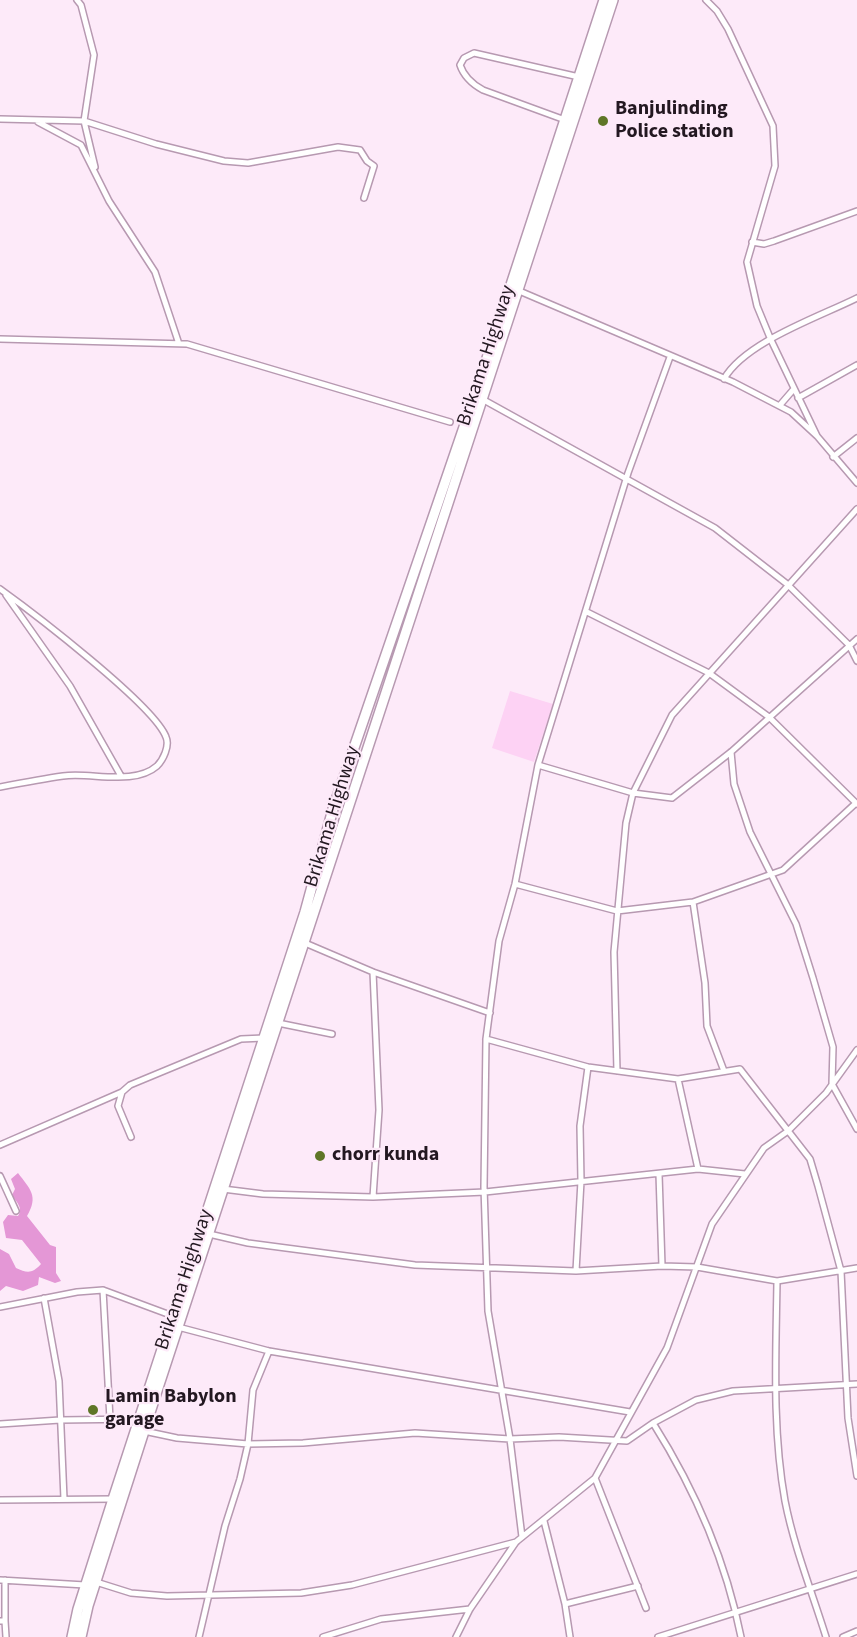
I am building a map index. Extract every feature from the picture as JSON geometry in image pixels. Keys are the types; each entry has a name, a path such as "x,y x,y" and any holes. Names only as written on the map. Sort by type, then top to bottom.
{"highway":[{"name":"Brikama Highway","path":"152,1393 173,1316 268,1039 278,1023 305,943 597,36 604,0"},
{"name":"Brikama Highway","path":"554,168 565,120 579,77 613,0"},
{"name":"Brikama Highway","path":"72,1637 85,1585 113,1499 178,1327 209,1234 305,912 333,808 479,397"},
{"name":"Brikama Highway","path":"81,1637 144,1431 143,1419"}],"street":[{"path":"77,0 81,5 94,55 84,121 97,178"},
{"path":"706,0 717,11 728,29 773,126 776,166 747,262 757,306 793,390 817,436"},
{"path":"565,120 483,90 472,83 462,72 460,65 464,58 474,53 579,77"},
{"path":"0,119 37,122 84,121 156,144 224,161 248,163 338,147 360,150 367,161 374,166 364,198"},
{"path":"37,122 81,146 109,201 156,272 179,344"},
{"path":"752,242 764,244 774,242 857,211"},
{"path":"514,289 780,405 817,436 857,483"},
{"path":"724,379 731,366 771,340 857,298"},
{"path":"0,339 179,344 450,422"},
{"path":"522,1537 510,1439 488,1311 485,1192 486,1039 500,941 515,884 538,765 587,612 626,478 670,357"},
{"path":"798,398 857,365"},
{"path":"780,405 793,390"},
{"path":"479,397 715,528 787,584 849,645 857,661"},
{"path":"833,457 857,438"},
{"path":"616,1071 614,952 626,823 633,793 672,715 787,584 857,509"},
{"path":"0,787 65,776 134,776 157,766 167,748 166,737 141,706 102,670 2,590"},
{"path":"2,590 70,686 122,776"},
{"path":"515,884 617,911 693,902 783,870 857,803 769,717 709,673 587,612"},
{"path":"538,765 633,793 672,798 731,752 857,639"},
{"path":"731,752 734,784 750,832 796,924 833,1047 832,1084 857,1129"},
{"path":"693,902 705,983 707,1026 724,1071"},
{"path":"305,943 372,972 490,1013"},
{"path":"372,972 379,1110 373,1197"},
{"path":"278,1023 332,1034"},
{"path":"0,1145 122,1092 130,1086 242,1039 268,1039"},
{"path":"486,1039 588,1067 678,1079 740,1069 810,1159 841,1271 848,1418 856,1451 857,1476"},
{"path":"456,1637 470,1609 516,1542 595,1478 667,1348 712,1224 764,1148 788,1131 832,1084 857,1050"},
{"path":"576,1271 581,1181 580,1126 588,1067"},
{"path":"678,1079 698,1170"},
{"path":"122,1092 118,1106 131,1137"},
{"path":"223,1189 263,1194 373,1197 485,1192 698,1170 745,1174"},
{"path":"659,1174 662,1266"},
{"path":"0,1176 16,1211"},
{"path":"0,1195 9,1194"},
{"path":"209,1234 248,1243 415,1265 576,1271 662,1266 697,1268 777,1281 857,1268"},
{"path":"777,1281 775,1389 778,1447 785,1502 826,1637"},
{"path":"0,1307 103,1290 173,1316"},
{"path":"103,1290 110,1419"},
{"path":"44,1298 58,1381 64,1500"},
{"path":"178,1327 269,1351 630,1412"},
{"path":"199,1637 207,1597 248,1444 254,1390 269,1351"},
{"path":"144,1431 177,1438 248,1444 303,1443 415,1434 510,1439 559,1437 627,1441 653,1423 696,1400 714,1395 733,1391 857,1384"},
{"path":"0,1424 60,1420 143,1419"},
{"path":"653,1423 682,1469 695,1497 736,1614 741,1637"},
{"path":"595,1478 646,1608"},
{"path":"0,1500 113,1499"},
{"path":"544,1521 565,1604 570,1637"},
{"path":"96,1582 131,1593 207,1597 301,1593 352,1585 516,1542"},
{"path":"658,1637 857,1574"},
{"path":"6,1637 3,1621 2,1580 85,1585"},
{"path":"565,1604 638,1586"},
{"path":"323,1637 381,1619 470,1609"},
{"path":"843,1637 854,1634"}],"shaded area":[{"path":"510,691 553,704 534,762 492,748"},
{"path":"18,1173 32,1193 31,1209 27,1216 50,1245 56,1247 56,1273 61,1281 55,1283 39,1277 38,1285 23,1291 6,1286 0,1291 0,1249 9,1254 16,1268 20,1270 32,1271 41,1264 22,1240 6,1238 3,1222 8,1215 18,1216 20,1213 19,1205 12,1195 15,1189 11,1179"}],"place":[{"name":"Banjulinding Police station","path":"603,121"},
{"name":"chorr kunda","path":"320,1156"},
{"name":"Lamin Babylon garage","path":"93,1410"}]}
